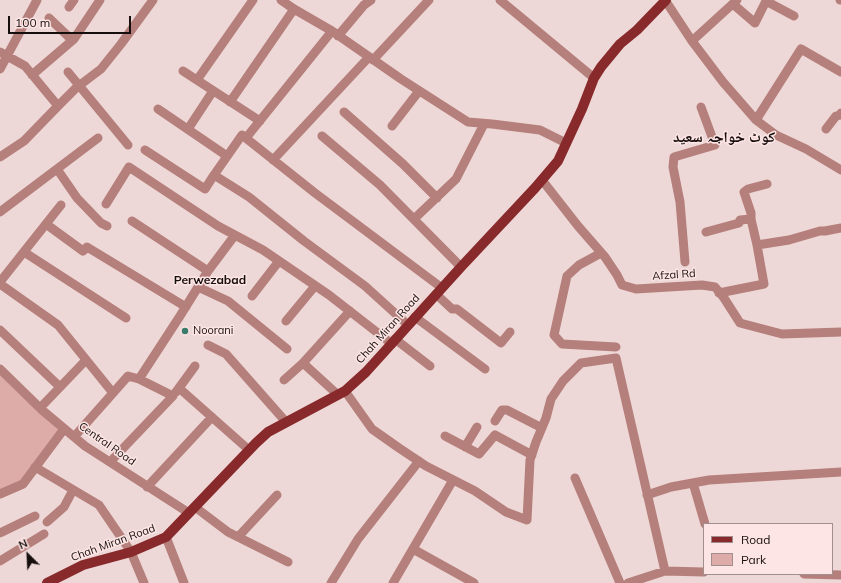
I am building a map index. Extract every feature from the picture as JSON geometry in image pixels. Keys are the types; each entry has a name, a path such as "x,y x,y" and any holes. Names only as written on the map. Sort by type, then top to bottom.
{"main road":[{"name":"Chah Miran Road","path":"47,583 83,565 131,552 166,536 268,432 341,393 366,372 558,161 582,109 594,78 620,44 637,30 666,0"}],"street":[{"path":"0,70 4,54 37,0"},
{"path":"32,75 72,40 100,0"},
{"path":"0,157 24,141 79,86 101,69 153,0"},
{"path":"197,80 253,0"},
{"path":"281,0 335,33 419,91 468,122 540,130 566,143"},
{"path":"246,138 335,33 371,0"},
{"path":"273,160 429,0"},
{"path":"500,0 594,78"},
{"path":"666,0 692,41 756,120 776,134 806,149 838,168 841,158"},
{"path":"692,41 735,2 755,23 766,1 794,16"},
{"path":"230,102 294,9"},
{"path":"50,18 72,40"},
{"path":"756,120 801,49 841,72"},
{"path":"4,54 25,66 58,106"},
{"path":"182,71 260,121"},
{"path":"68,72 128,145"},
{"path":"188,129 213,91"},
{"path":"392,126 419,91"},
{"path":"685,262 680,202 673,167 674,157 715,145 701,107"},
{"path":"158,109 227,156"},
{"path":"344,112 403,164 437,198"},
{"path":"826,128 836,116 840,115 841,112"},
{"path":"414,220 456,180 484,124"},
{"path":"145,150 205,189 242,135 439,291 452,309 457,309 501,343 510,332"},
{"path":"322,136 380,185 461,266"},
{"path":"0,212 98,138"},
{"path":"106,204 129,167 218,226 264,250 430,366"},
{"path":"57,169 77,198 101,223 107,226"},
{"path":"214,175 249,197 304,241 412,321 485,369"},
{"name":"Afzal Rd","path":"542,180 602,253 622,285 636,289 702,285 715,287 719,292"},
{"path":"767,184 748,189 744,192 751,213 764,284 719,292 740,323 782,334 841,332"},
{"path":"61,205 0,283 58,325 113,393"},
{"path":"706,232 739,223 740,220 751,219"},
{"path":"132,221 208,271"},
{"path":"46,224 83,251 87,247 186,307"},
{"path":"757,245 790,240 820,231 841,228"},
{"path":"139,379 208,271 235,235"},
{"path":"24,252 126,318"},
{"path":"602,253 579,265 567,276 554,335 562,344 616,347"},
{"path":"252,296 279,261"},
{"path":"286,321 315,286"},
{"path":"198,287 228,301 287,349"},
{"path":"0,296 8,290"},
{"path":"284,380 303,363 350,311"},
{"path":"0,330 60,387"},
{"path":"208,345 226,354 286,422"},
{"path":"303,363 341,393 372,429 399,448 418,461 475,491 506,512 527,520 530,460 551,399 563,381 581,363 616,358 664,571"},
{"path":"40,408 86,360"},
{"path":"110,462 173,396 195,366"},
{"name":"Central Road","path":"0,369 40,408 85,446 147,486 192,510 228,532 288,562"},
{"path":"74,437 128,376 139,379 173,396"},
{"path":"179,388 249,450"},
{"path":"495,421 502,410 508,410 542,428"},
{"path":"147,486 212,417"},
{"path":"465,447 477,427"},
{"path":"0,494 23,484 64,429"},
{"path":"445,436 479,454 494,435 532,454"},
{"path":"331,583 358,539 418,461"},
{"path":"36,467 99,505 131,552 144,583"},
{"path":"647,495 671,487 708,480 841,472"},
{"path":"575,478 620,583"},
{"path":"393,583 453,480"},
{"path":"694,483 705,523"},
{"path":"47,522 64,507 74,490"},
{"path":"238,537 278,495"},
{"path":"0,533 35,516"},
{"path":"0,561 44,534"},
{"path":"166,536 184,583"},
{"path":"413,549 474,583"},
{"path":"628,583 664,571 703,572"}],"green space":[{"path":"0,368 64,429 23,484 0,494"}],"place":[{"name":"Noorani","path":"185,331"}],"district":[{"name":"کوٹ خواجہ سعید","path":"724,137"},
{"name":"Perwezabad","path":"210,280"}]}
